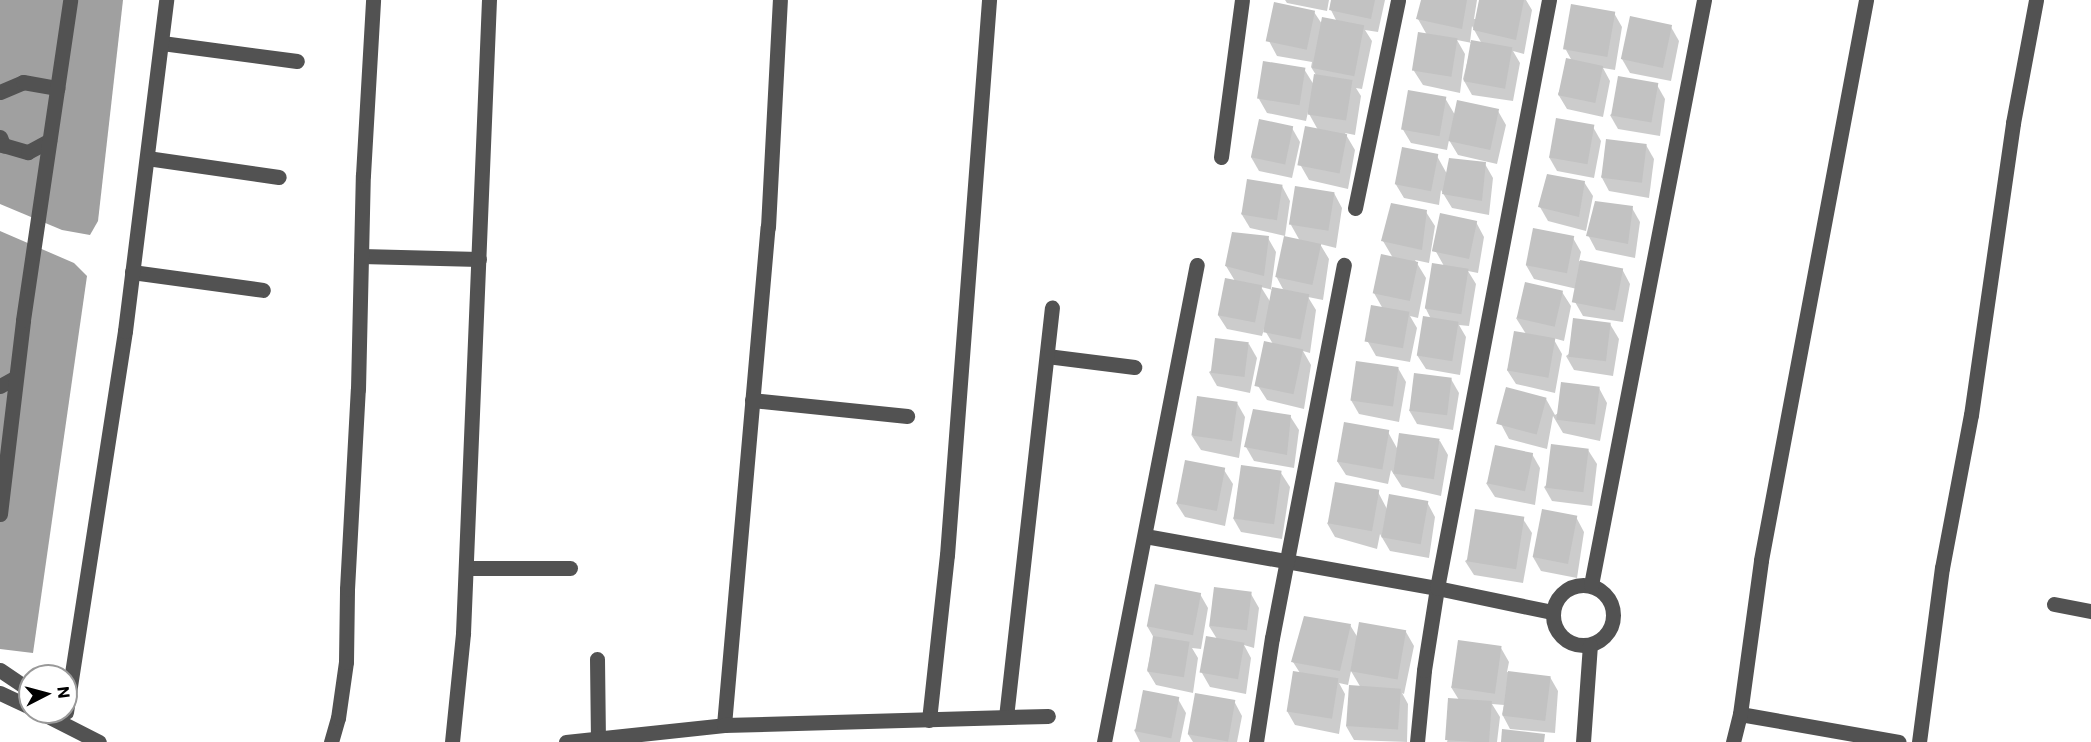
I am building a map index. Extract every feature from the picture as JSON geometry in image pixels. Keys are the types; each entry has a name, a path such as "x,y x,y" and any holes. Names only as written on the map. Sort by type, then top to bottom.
{"street":[{"path":"0,514 16,377 70,0"},
{"path":"73,664 132,272 166,0"},
{"path":"331,742 338,718 346,662 347,589 358,389 361,256 373,0"},
{"path":"452,742 463,633 489,0"},
{"path":"724,725 768,227 780,0"},
{"path":"929,720 947,555 989,0"},
{"path":"1221,157 1242,0"},
{"path":"1355,208 1398,0"},
{"path":"1417,742 1424,670 1437,588 1549,0"},
{"path":"1591,585 1704,0"},
{"path":"1732,742 1740,714 1761,560 1866,0"},
{"path":"1919,742 1942,568 1971,415 2013,123 2036,0"},
{"path":"162,43 297,61"},
{"path":"0,92 23,82 57,88"},
{"path":"0,137 3,145 28,152 49,141"},
{"path":"147,158 279,177"},
{"path":"361,256 479,259"},
{"path":"1104,742 1135,573 1145,536 1197,266"},
{"path":"1256,742 1272,638 1344,266"},
{"path":"132,272 263,290"},
{"path":"1006,717 1052,308"},
{"path":"1047,356 1134,367"},
{"path":"0,386 16,377"},
{"path":"752,400 907,416"},
{"path":"1145,536 1437,588 1552,612"},
{"path":"466,568 570,568"},
{"path":"1578,584 1591,585 1603,592 1611,602 1613,615 1610,628 1602,639 1590,645 1576,645 1563,638 1554,627 1552,612 1556,600 1565,590 1578,584"},
{"path":"2054,604 2091,611"},
{"path":"1583,742 1590,645"},
{"path":"597,659 598,739"},
{"path":"0,669 18,682"},
{"path":"0,693 18,701"},
{"path":"1740,714 1899,742"},
{"path":"566,742 724,725 1048,716"},
{"path":"76,724 99,742"}],"shaded area":[{"path":"0,0 123,0 98,221 90,235 62,230 0,204"},
{"path":"0,231 74,263 87,276 33,653 0,649"}],"building":[{"path":"1331,0 1375,0 1371,19 1329,10"},
{"path":"1421,0 1467,0 1462,29 1416,19"},
{"path":"1479,0 1524,0 1516,40 1473,30"},
{"path":"1274,2 1315,11 1307,50 1266,41"},
{"path":"1571,4 1615,12 1607,57 1563,49"},
{"path":"1630,16 1672,25 1663,68 1621,59"},
{"path":"1322,17 1364,25 1354,76 1312,68"},
{"path":"1418,32 1458,38 1451,77 1412,71"},
{"path":"1471,40 1512,47 1505,89 1464,81"},
{"path":"1566,58 1603,66 1595,103 1558,95"},
{"path":"1263,61 1305,68 1300,105 1257,99"},
{"path":"1314,74 1353,80 1346,121 1308,114"},
{"path":"1618,76 1658,83 1651,123 1611,115"},
{"path":"1408,90 1446,97 1439,136 1401,129"},
{"path":"1457,100 1499,109 1490,150 1448,141"},
{"path":"1556,118 1594,125 1587,164 1549,157"},
{"path":"1259,119 1293,126 1285,164 1251,157"},
{"path":"1305,126 1347,134 1340,173 1297,165"},
{"path":"1606,139 1647,144 1642,183 1601,178"},
{"path":"1402,147 1438,154 1431,191 1395,184"},
{"path":"1449,158 1486,162 1482,201 1442,194"},
{"path":"1547,174 1585,181 1579,217 1538,207"},
{"path":"1247,179 1283,185 1277,220 1241,215"},
{"path":"1295,186 1335,192 1328,231 1289,225"},
{"path":"1595,201 1633,206 1628,244 1586,236"},
{"path":"1391,203 1427,210 1422,250 1381,241"},
{"path":"1440,213 1477,221 1469,259 1432,251"},
{"path":"1533,228 1574,236 1567,273 1526,265"},
{"path":"1232,232 1269,236 1264,276 1225,266"},
{"path":"1284,236 1321,244 1312,285 1275,277"},
{"path":"1381,254 1418,262 1410,301 1373,293"},
{"path":"1580,260 1623,268 1615,311 1572,302"},
{"path":"1432,263 1469,269 1461,314 1425,308"},
{"path":"1225,278 1262,285 1255,323 1218,315"},
{"path":"1525,282 1563,291 1555,327 1517,318"},
{"path":"1272,287 1309,294 1301,339 1263,332"},
{"path":"1371,305 1409,312 1403,348 1365,341"},
{"path":"1423,316 1459,322 1452,361 1417,356"},
{"path":"1573,318 1611,323 1606,361 1568,357"},
{"path":"1514,331 1555,338 1548,378 1507,370"},
{"path":"1215,338 1249,342 1244,377 1211,373"},
{"path":"1264,341 1303,349 1294,394 1254,386"},
{"path":"1356,361 1399,367 1393,407 1350,401"},
{"path":"1414,373 1452,378 1447,415 1409,411"},
{"path":"1561,382 1600,387 1595,424 1556,420"},
{"path":"1506,387 1547,398 1537,435 1496,424"},
{"path":"1197,396 1238,402 1232,441 1191,436"},
{"path":"1253,409 1291,415 1287,455 1244,447"},
{"path":"1344,422 1389,430 1382,469 1337,461"},
{"path":"1399,433 1440,439 1434,479 1393,474"},
{"path":"1551,444 1589,449 1583,492 1546,488"},
{"path":"1495,445 1533,453 1525,491 1487,483"},
{"path":"1185,460 1225,468 1217,511 1177,503"},
{"path":"1241,465 1282,471 1274,524 1233,518"},
{"path":"1335,482 1379,490 1372,531 1328,523"},
{"path":"1389,494 1428,501 1421,544 1381,537"},
{"path":"1475,509 1524,517 1516,569 1467,561"},
{"path":"1542,509 1577,516 1568,564 1533,557"},
{"path":"1155,584 1201,593 1193,635 1147,626"},
{"path":"1214,587 1252,592 1247,630 1209,626"},
{"path":"1304,616 1351,624 1340,671 1291,662"},
{"path":"1359,622 1406,630 1398,680 1350,671"},
{"path":"1153,636 1190,642 1184,677 1147,672"},
{"path":"1206,636 1244,643 1238,679 1200,672"},
{"path":"1458,640 1502,646 1495,694 1451,688"},
{"path":"1293,671 1338,678 1332,719 1287,711"},
{"path":"1508,671 1551,676 1545,721 1503,716"},
{"path":"1349,685 1401,689 1398,730 1346,726"},
{"path":"1143,690 1179,697 1171,738 1135,731"},
{"path":"1195,693 1235,700 1228,741 1188,734"},
{"path":"1448,698 1492,701 1489,742 1445,740"},
{"path":"1502,729 1545,734 1544,742 1501,742"}]}
